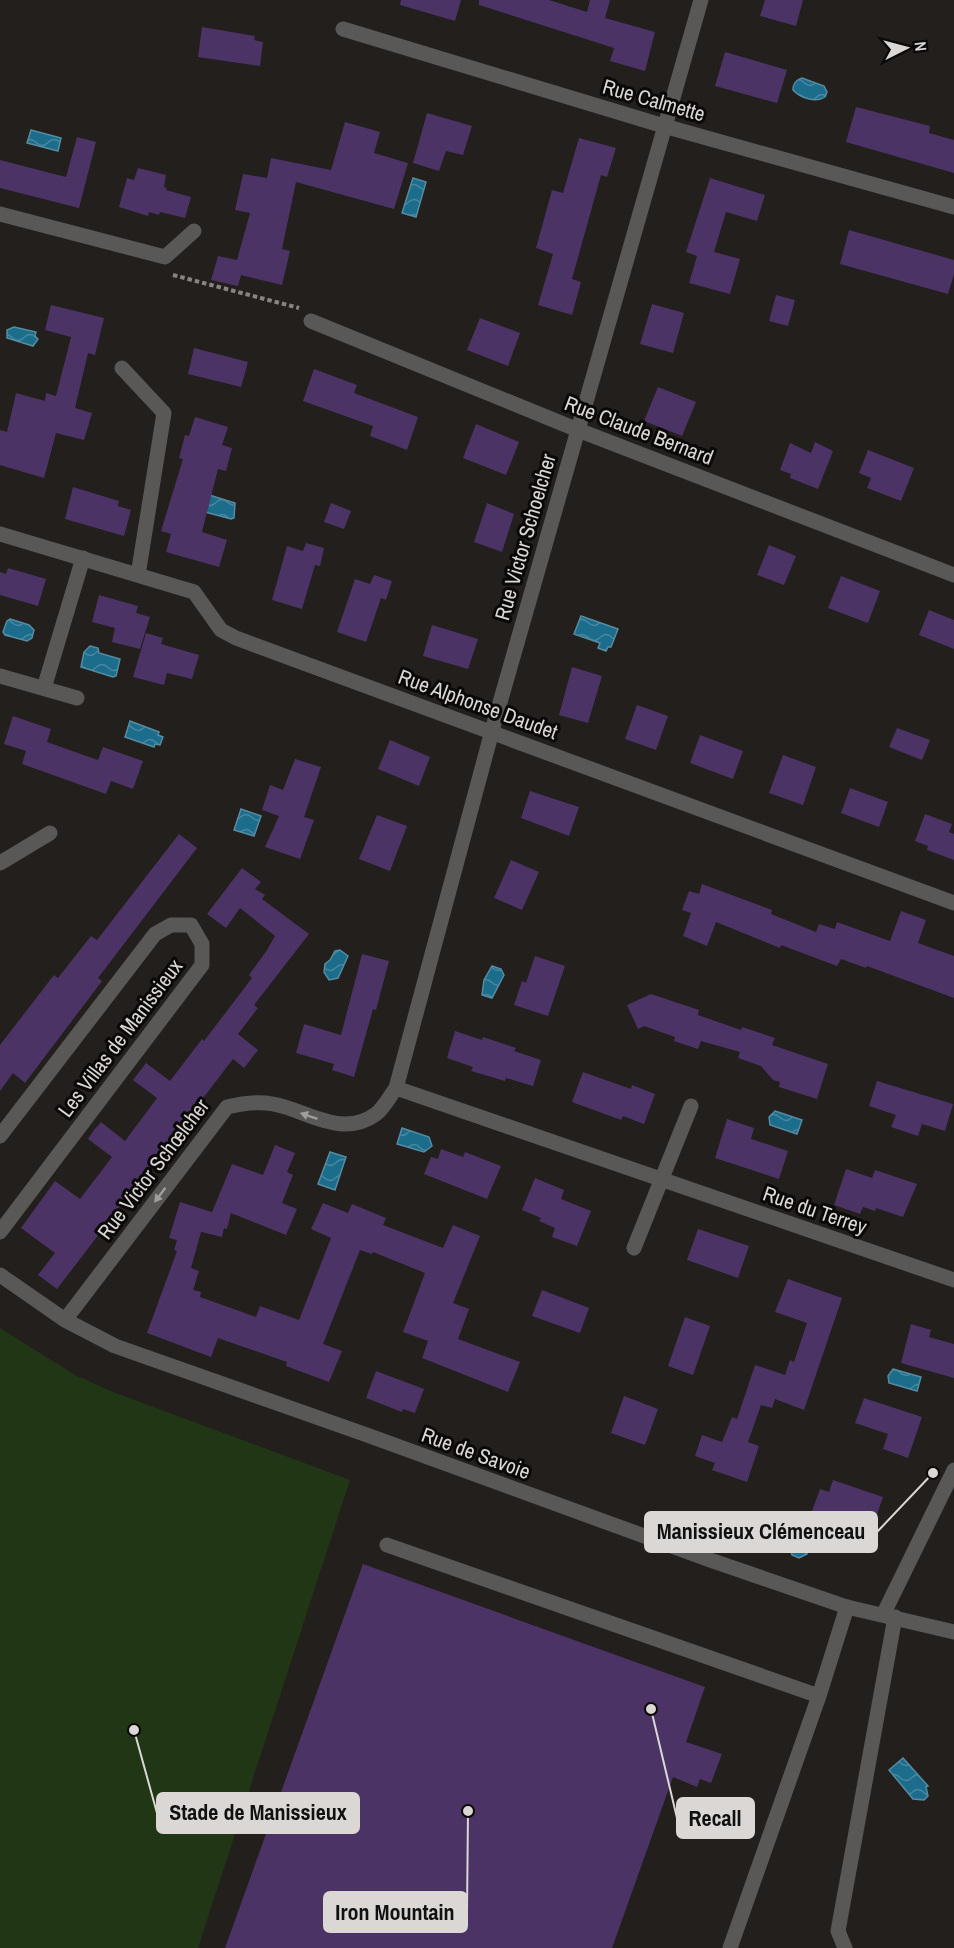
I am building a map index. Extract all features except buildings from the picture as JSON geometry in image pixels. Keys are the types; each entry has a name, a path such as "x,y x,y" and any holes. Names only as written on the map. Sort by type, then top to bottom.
{"street":[{"name":"Rue Victor Schoelcher","path":"396,1088 492,731 701,0"},
{"name":"Rue Calmette","path":"344,29 664,126 954,207"},
{"path":"0,214 165,257 194,231"},
{"name":"Rue Claude Bernard","path":"311,321 578,430 954,575"},
{"path":"122,368 164,412 138,575"},
{"name":"Rue Alphonse Daudet","path":"0,534 194,592 221,630 236,638 954,903"},
{"path":"44,688 83,558"},
{"path":"0,676 77,698"},
{"path":"0,863 50,833"},
{"name":"Les Villas de Manissieux","path":"0,1136 155,934 171,925 191,925 202,944 202,965 0,1232"},
{"name":"Rue du Terrey","path":"396,1088 954,1280"},
{"name":"Rue Victor Schœlcher","path":"65,1320 227,1107 248,1102 275,1104 332,1124 354,1122 377,1113 396,1088"},
{"path":"634,1248 691,1106"},
{"name":"Rue de Savoie","path":"0,1275 65,1320 115,1346 847,1607 954,1632"},
{"path":"845,1948 838,1930 889,1616 954,1470"},
{"path":"387,1545 819,1696"},
{"path":"730,1948 819,1696 847,1607"}],"green space":[{"path":"0,1328 75,1375 113,1392 350,1480 198,1948 0,1948"}],"water":[{"path":"802,78 824,86 827,92 825,97 813,100 796,93 793,90 794,84"},
{"path":"31,130 61,138 58,151 27,143"},
{"path":"413,178 426,182 416,217 402,213"},
{"path":"14,327 36,332 35,336 38,339 33,346 7,338 7,330"},
{"path":"206,494 235,503 234,518 201,511"},
{"path":"581,616 618,629 611,647 608,647 606,651 598,648 600,643 574,634"},
{"path":"10,619 29,625 34,630 32,638 27,641 5,635 3,632"},
{"path":"90,646 98,648 99,653 120,659 116,676 81,667 84,652"},
{"path":"130,721 159,732 158,735 163,737 160,745 155,744 154,747 125,737"},
{"path":"241,809 261,816 254,836 234,830"},
{"path":"340,950 348,956 338,978 329,980 324,972 325,964 335,951"},
{"path":"492,966 501,969 504,975 492,998 482,995 484,980"},
{"path":"775,1111 802,1120 797,1134 770,1125 769,1117"},
{"path":"402,1128 429,1137 432,1146 424,1152 397,1144"},
{"path":"330,1152 346,1157 335,1190 318,1184"},
{"path":"893,1369 921,1377 917,1391 889,1383 888,1376"},
{"path":"802,1526 807,1526 811,1532 807,1554 799,1558 792,1555 791,1548 795,1535"},
{"path":"903,1758 928,1786 926,1787 928,1796 924,1800 913,1799 889,1770"}],"place":[{"name":"Manissieux Clémenceau","path":"933,1473"},
{"name":"Recall","path":"651,1709"},
{"name":"Stade de Manissieux","path":"134,1730"},
{"name":"Iron Mountain","path":"468,1811"}]}
